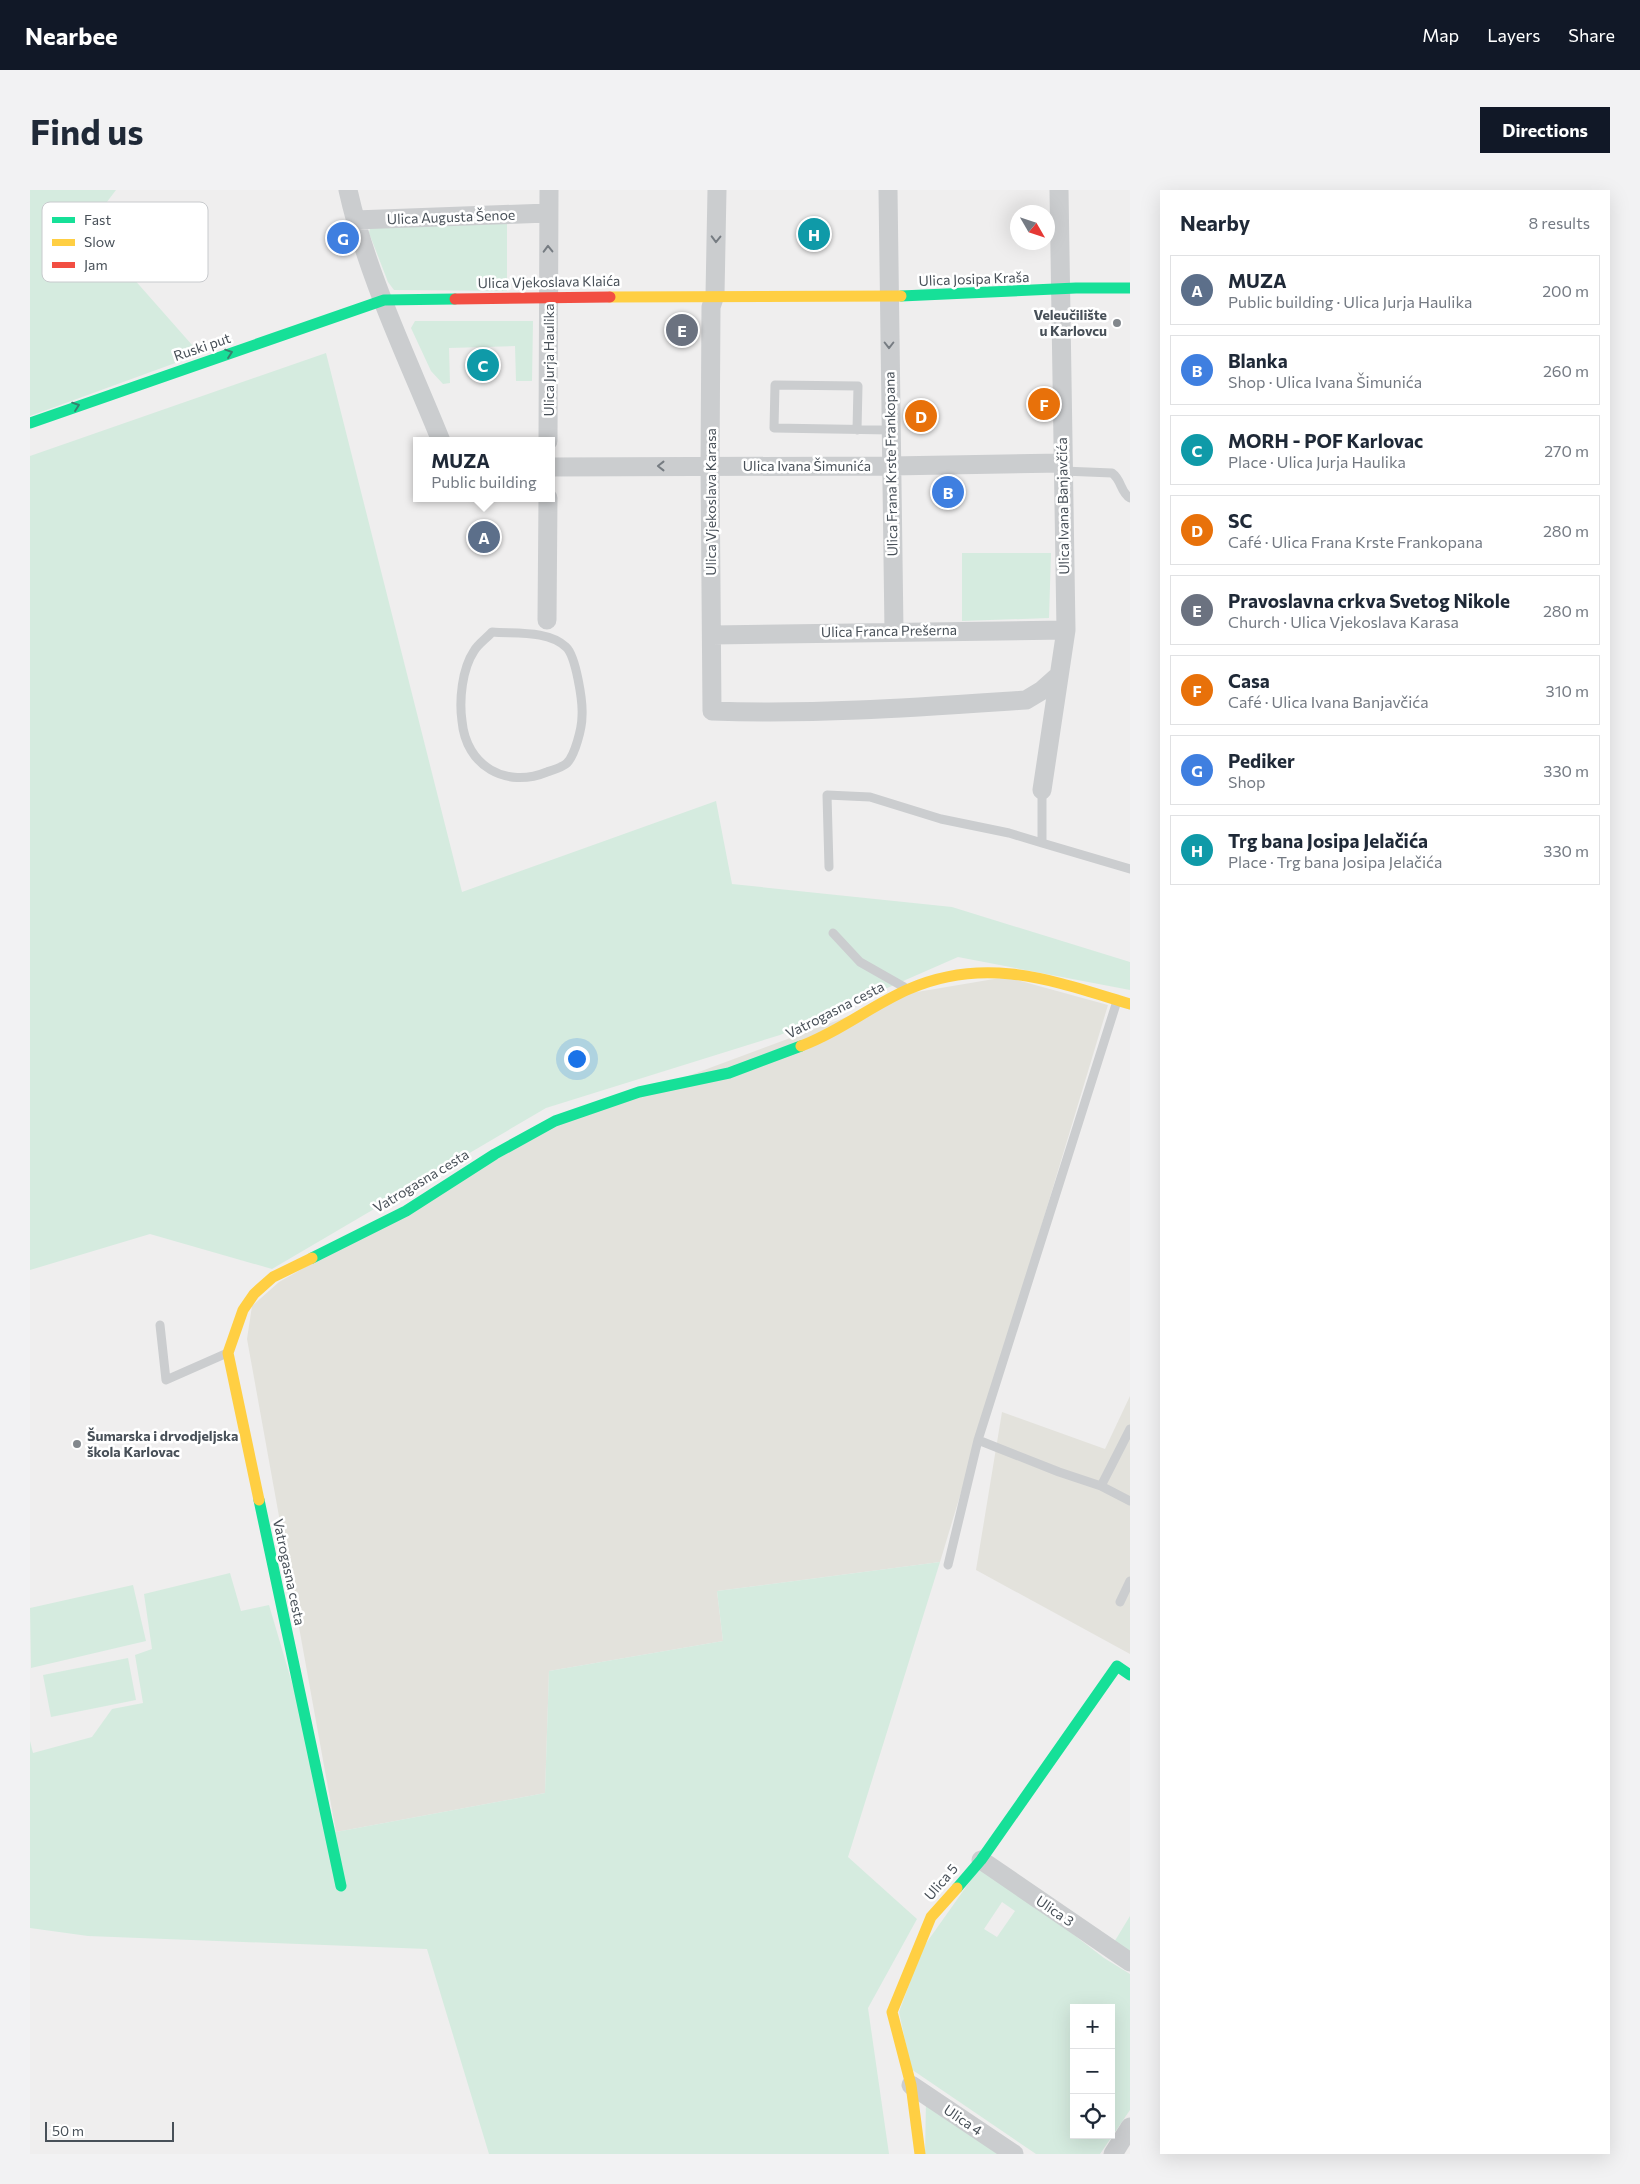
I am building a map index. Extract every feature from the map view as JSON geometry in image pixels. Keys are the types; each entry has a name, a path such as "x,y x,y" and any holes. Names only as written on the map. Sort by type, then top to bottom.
{"street":[{"path":"348,190 355,220 384,300 439,437"},
{"name":"Ulica Jurja Haulika","path":"548,190 548,437"},
{"name":"Ulica Vjekoslava Karasa","path":"716,190 715,295 711,307 712,711 756,713 1026,700 1041,691 1059,675"},
{"name":"Ulica Frana Krste Frankopana","path":"888,190 890,466 894,631"},
{"name":"Ulica Ivana Banjavčića","path":"1042,790 1066,630 1059,190"},
{"name":"Ulica Augusta Šenoe","path":"355,220 548,213"},
{"name":"Ulica Josipa Kraša","path":"715,295 889,297 1076,288 1130,288"},
{"name":"Ulica Vjekoslava Klaića","path":"384,300 715,295"},
{"name":"Ruski put","path":"30,423 384,300"},
{"name":"Ulica Ivana Šimunića","path":"555,467 1062,467"},
{"path":"546,628 548,502"},
{"name":"Ulica Franca Prešerna","path":"712,635 1066,630"},
{"name":"Vatrogasna cesta","path":"341,1886 228,1353 245,1304 255,1290 273,1277 406,1211 495,1154 555,1121 639,1092 729,1073 806,1044 909,989 953,974 1005,972 1064,984 1130,1004"},
{"name":"Ulica 5","path":"920,2154 911,2085 892,2012 931,1917 980,1860 1117,1666 1130,1674"},
{"name":"Ulica 3","path":"980,1860 1130,1962"},
{"name":"Ulica 4","path":"911,2085 1014,2154"},
{"path":"1113,2154 1130,2127"}],"lane":[{"path":"858,430 858,386 775,385 774,428 858,430 890,430"},
{"path":"1062,467 1112,473 1118,478 1126,495 1130,498"},
{"path":"546,628 566,647 575,667 582,716 574,754 566,764 532,778 512,778 499,774 480,764 469,747 462,722 465,674 474,651 492,632 546,628"},
{"path":"1042,790 1042,843"},
{"path":"828,867 827,795 870,797 941,819 1009,833 1130,869"},
{"path":"833,933 860,962 909,989"},
{"path":"948,1565 978,1440 1117,1001"},
{"path":"160,1325 166,1380 228,1353"},
{"path":"1100,1486 1130,1429"},
{"path":"978,1440 1100,1486 1130,1500"},
{"path":"1120,1602 1130,1581"}],"shaded area":[{"path":"1006,977 1108,1005 940,1562 717,1591 723,1641 549,1671 545,1793 336,1832 247,1339 252,1306 279,1282 559,1124 911,993"},
{"path":"1130,1396 1130,1654 976,1570 1002,1412 1105,1449"}],"green space":[{"path":"30,190 116,190 107,202 42,202 42,282 137,282 200,354 30,416"},
{"path":"507,223 507,291 394,290 388,282 369,233 370,228"},
{"path":"415,321 533,321 532,381 516,381 515,346 449,348 450,383 443,384 431,371 411,328"},
{"path":"326,353 462,892 716,801 732,884 952,907 1130,962 1130,990 958,957 780,1035 546,1108 272,1269 150,1234 30,1270 30,456"},
{"path":"962,553 1051,553 1049,618 962,621"},
{"path":"940,1562 848,1857 917,1919 868,2008 889,2154 489,2154 427,1949 88,1936 30,1928 30,1741 33,1753 92,1737 112,1709 143,1703 135,1655 152,1649 144,1594 230,1573 241,1611 269,1605 336,1832 545,1793 549,1671 723,1641 717,1591"},
{"path":"133,1585 146,1641 31,1668 30,1608"},
{"path":"128,1658 136,1700 51,1717 43,1675"},
{"path":"978,1870 991,1871 1104,1958 1130,1974 1130,2110 1115,2132 1115,2004 1070,2004 1070,2139 1110,2139 1100,2154 1036,2154 911,2069 899,2012 922,1949","holes":["1002,1902 1015,1911 997,1937 984,1929"]},
{"path":"1130,1916 1130,1956 1113,1944"},
{"path":"926,2101 1008,2154 925,2154"}],"traffic: fast":[{"path":"901,296 1076,288 1130,288"},
{"path":"30,423 384,300 455,299"},
{"path":"312,1258 406,1211 495,1154 555,1121 639,1092 729,1073 801,1046"},
{"path":"259,1500 341,1886"},
{"path":"957,1888 981,1860 1117,1666 1130,1675"}],"traffic: slow":[{"path":"610,297 901,296"},
{"path":"801,1046 829,1033 895,995 938,979 966,974 1020,975 1074,987 1130,1004"},
{"path":"259,1500 228,1353 243,1310 254,1294 273,1277 312,1258"},
{"path":"920,2154 911,2085 892,2012 931,1917 957,1888"}],"traffic: jam":[{"path":"455,299 610,297"}],"place":[{"name":"Trg bana Josipa Jelačića","path":"814,234"},
{"name":"Pediker","path":"343,238"},
{"name":"Veleučilište u Karlovcu","path":"1117,323"},
{"name":"Pravoslavna crkva Svetog Nikole","path":"682,330"},
{"name":"MORH - POF Karlovac","path":"483,365"},
{"name":"Casa","path":"1044,404"},
{"name":"SC","path":"921,416"},
{"name":"Blanka","path":"948,492"},
{"name":"MUZA","path":"484,537"},
{"name":"Šumarska i drvodjeljska škola Karlovac","path":"77,1444"}]}
